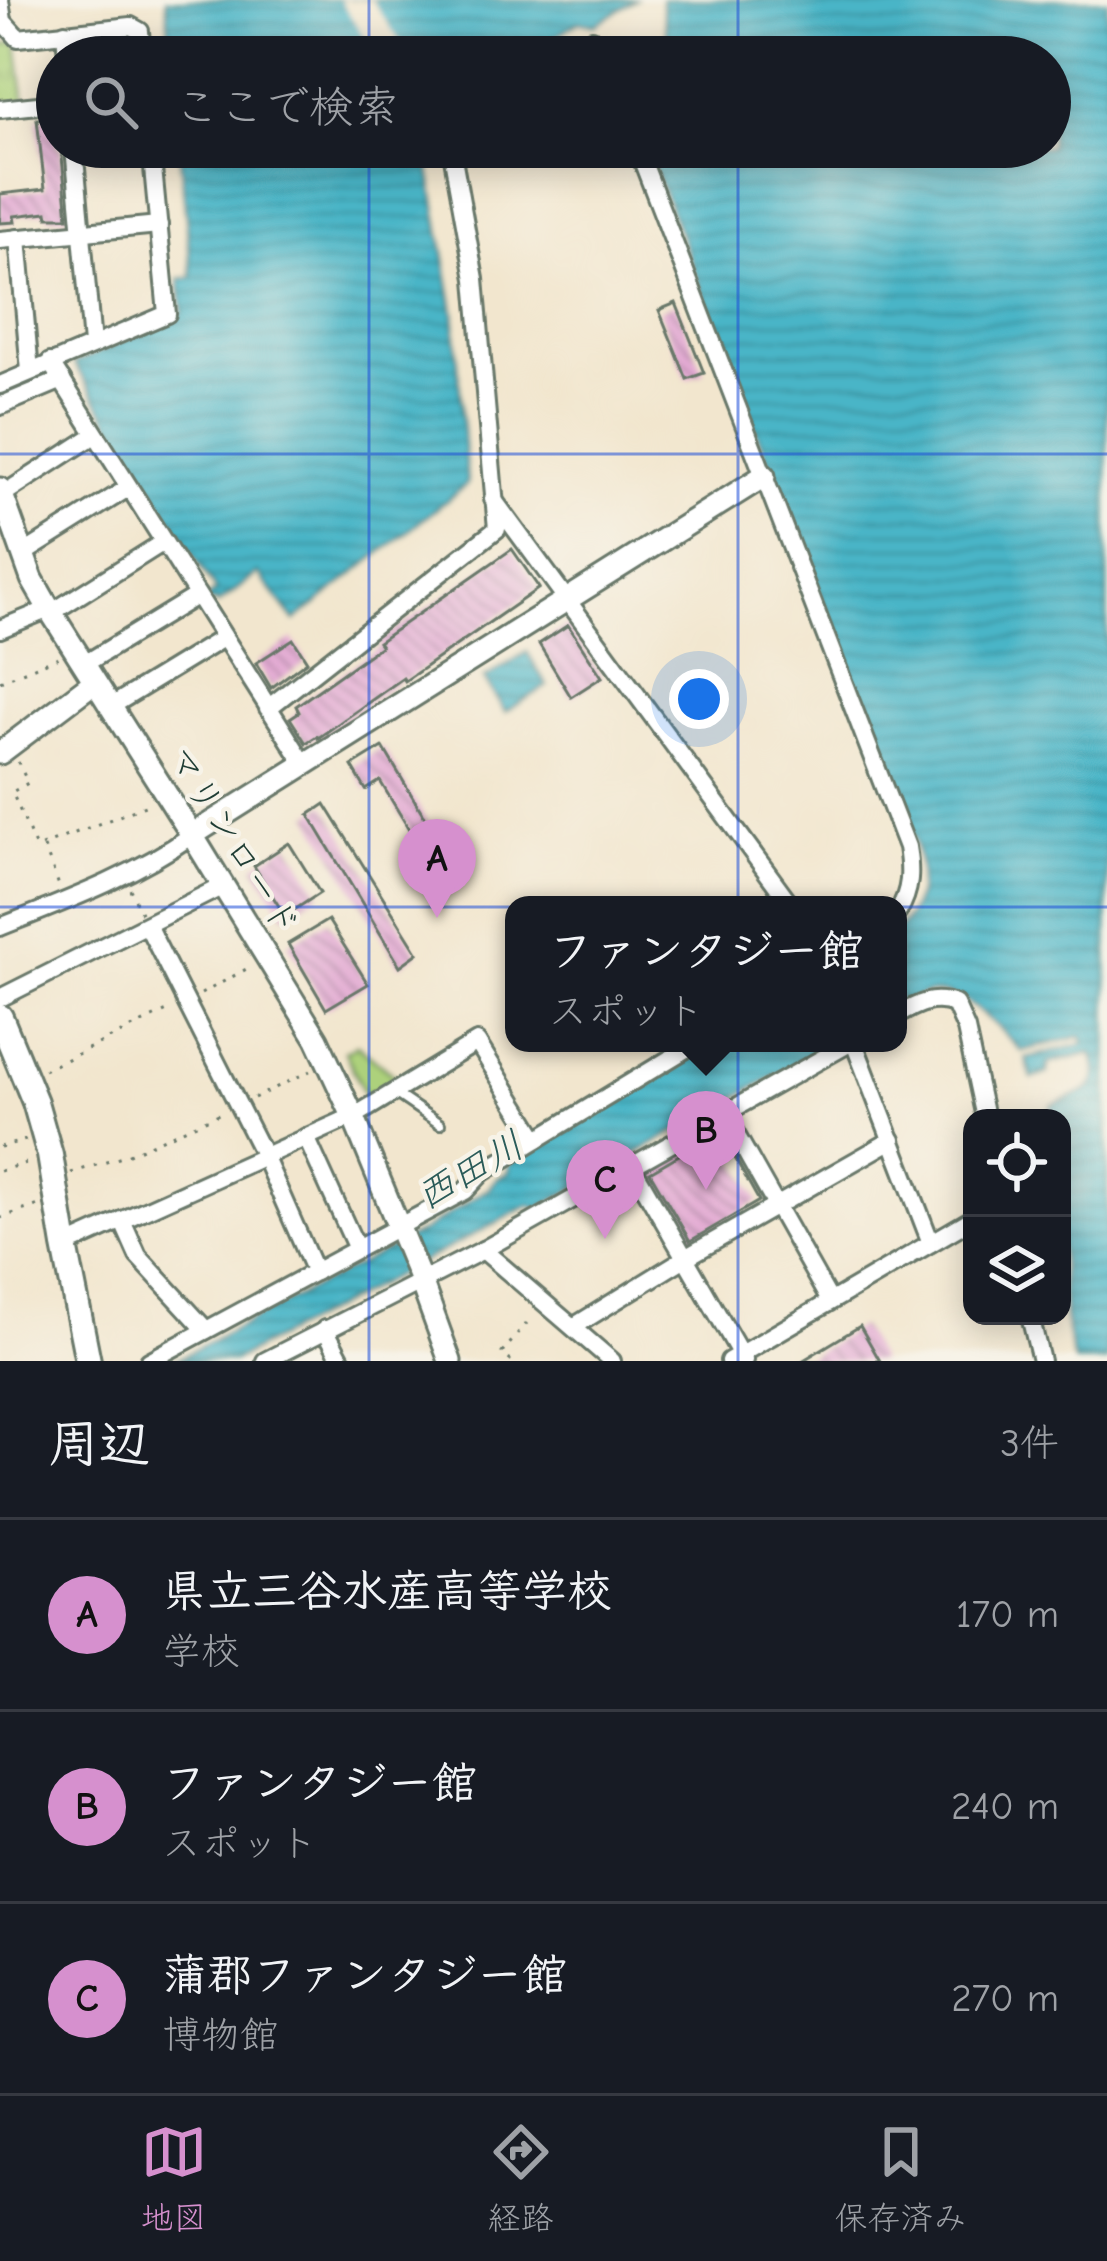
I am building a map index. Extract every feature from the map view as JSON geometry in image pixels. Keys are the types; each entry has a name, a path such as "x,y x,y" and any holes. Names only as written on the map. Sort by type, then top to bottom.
{"main road":[{"path":"0,1017 52,1166 88,1361"}],"street":[{"path":"0,0 9,39 131,26 140,36"},
{"path":"65,32 65,36"},
{"path":"0,110 36,106"},
{"path":"76,168 92,344"},
{"path":"0,385 167,314 153,168"},
{"path":"268,708 497,529 476,279 455,168"},
{"path":"645,168 907,847 911,873 906,896"},
{"path":"30,371 9,239 159,225"},
{"path":"50,362 305,765"},
{"path":"0,406 62,380"},
{"path":"1,492 95,435"},
{"path":"0,927 167,853 764,476"},
{"path":"23,554 128,488"},
{"name":"マリンロード","path":"1,492 32,579 50,611 317,1039 420,1279"},
{"path":"493,498 784,896"},
{"path":"0,629 50,611 162,543"},
{"path":"5,749 84,666 196,596"},
{"path":"110,707 223,638"},
{"path":"0,998 223,886"},
{"path":"147,926 264,1156 315,1272"},
{"path":"907,1012 940,999 955,1004 966,1029 983,1109"},
{"path":"65,1246 352,1116 477,1042 537,1138"},
{"path":"149,1361 399,1231 466,1191 482,1172 681,1052"},
{"path":"265,1361 483,1250 836,1052"},
{"path":"856,1052 931,1243"},
{"path":"725,1115 830,1301"},
{"path":"306,1137 357,1249"},
{"path":"573,1327 892,1140"},
{"path":"632,1166 738,1359 963,1224"},
{"path":"122,1220 138,1256 206,1330"},
{"path":"483,1250 612,1361"},
{"path":"420,1279 450,1361"},
{"path":"1032,1325 1041,1361"},
{"path":"325,1329 342,1361"}],"lane":[{"path":"394,1093 440,1124"}],"path":[{"path":"0,681 84,666"},
{"path":"5,749 28,783 12,792 37,848 168,797"},
{"path":"43,845 64,901"},
{"path":"124,875 147,926"},
{"path":"25,1079 268,958"},
{"path":"0,1172 122,1157 328,1062"},
{"path":"0,1148 52,1166"},
{"path":"0,1218 52,1166"},
{"path":"511,1361 502,1353 527,1323"}],"green space":[{"path":"17,43 25,104 0,107 0,45"},
{"path":"357,1045 401,1081 368,1101 345,1052"}],"water":[{"path":"166,0 635,0 595,25 580,21 556,36 169,36"},
{"path":"661,0 1107,0 1107,1361 1074,1361 1067,1332 1066,1325 1071,1325 1071,1109 1051,1106 1092,1085 1096,1067 1092,1053 1047,1064 1048,1073 1032,1079 1026,1058 1084,1044 1082,1036 1021,1051 978,1010 951,995 924,994 907,1002 907,918 918,894 920,869 915,840 654,168 1071,168 1071,36 667,36"},
{"path":"181,168 430,168 454,312 467,484 295,621 258,573 218,604 215,600 208,604 205,599 216,591 74,364 183,313 179,279 192,277"},
{"path":"527,652 547,686 505,712 484,679"},
{"path":"697,1052 817,1052 538,1209 530,1205 233,1361 173,1361 425,1230 489,1188 509,1172 509,1164"}],"pier":[{"path":"340,0 372,0 396,36 364,36"}],"building":[{"path":"43,168 63,168 68,217 48,217 47,212 14,216 15,222 0,223 0,194 45,189"},
{"path":"676,303 704,373 687,379 659,310"},
{"path":"512,549 539,588 306,743 290,718 299,712 296,706"},
{"path":"568,625 602,677 571,697 539,644"},
{"path":"293,639 307,661 271,688 256,663"},
{"path":"383,747 461,878 444,889 426,860 415,866 410,856 421,849 380,781 366,790 352,766"},
{"path":"325,804 418,953 400,966 309,815"},
{"path":"289,843 320,893 285,916 254,866"},
{"path":"328,920 368,984 326,1009 288,944"},
{"path":"720,1131 759,1201 690,1241 650,1172"},
{"path":"860,1326 880,1361 802,1361"}],"place":[{"name":"県立三谷水産高等学校","path":"437,918"},
{"name":"ファンタジー館","path":"706,1190"},
{"name":"蒲郡ファンタジー館","path":"605,1239"}],"water label":[{"name":"西田川","path":"470,1171"}]}
